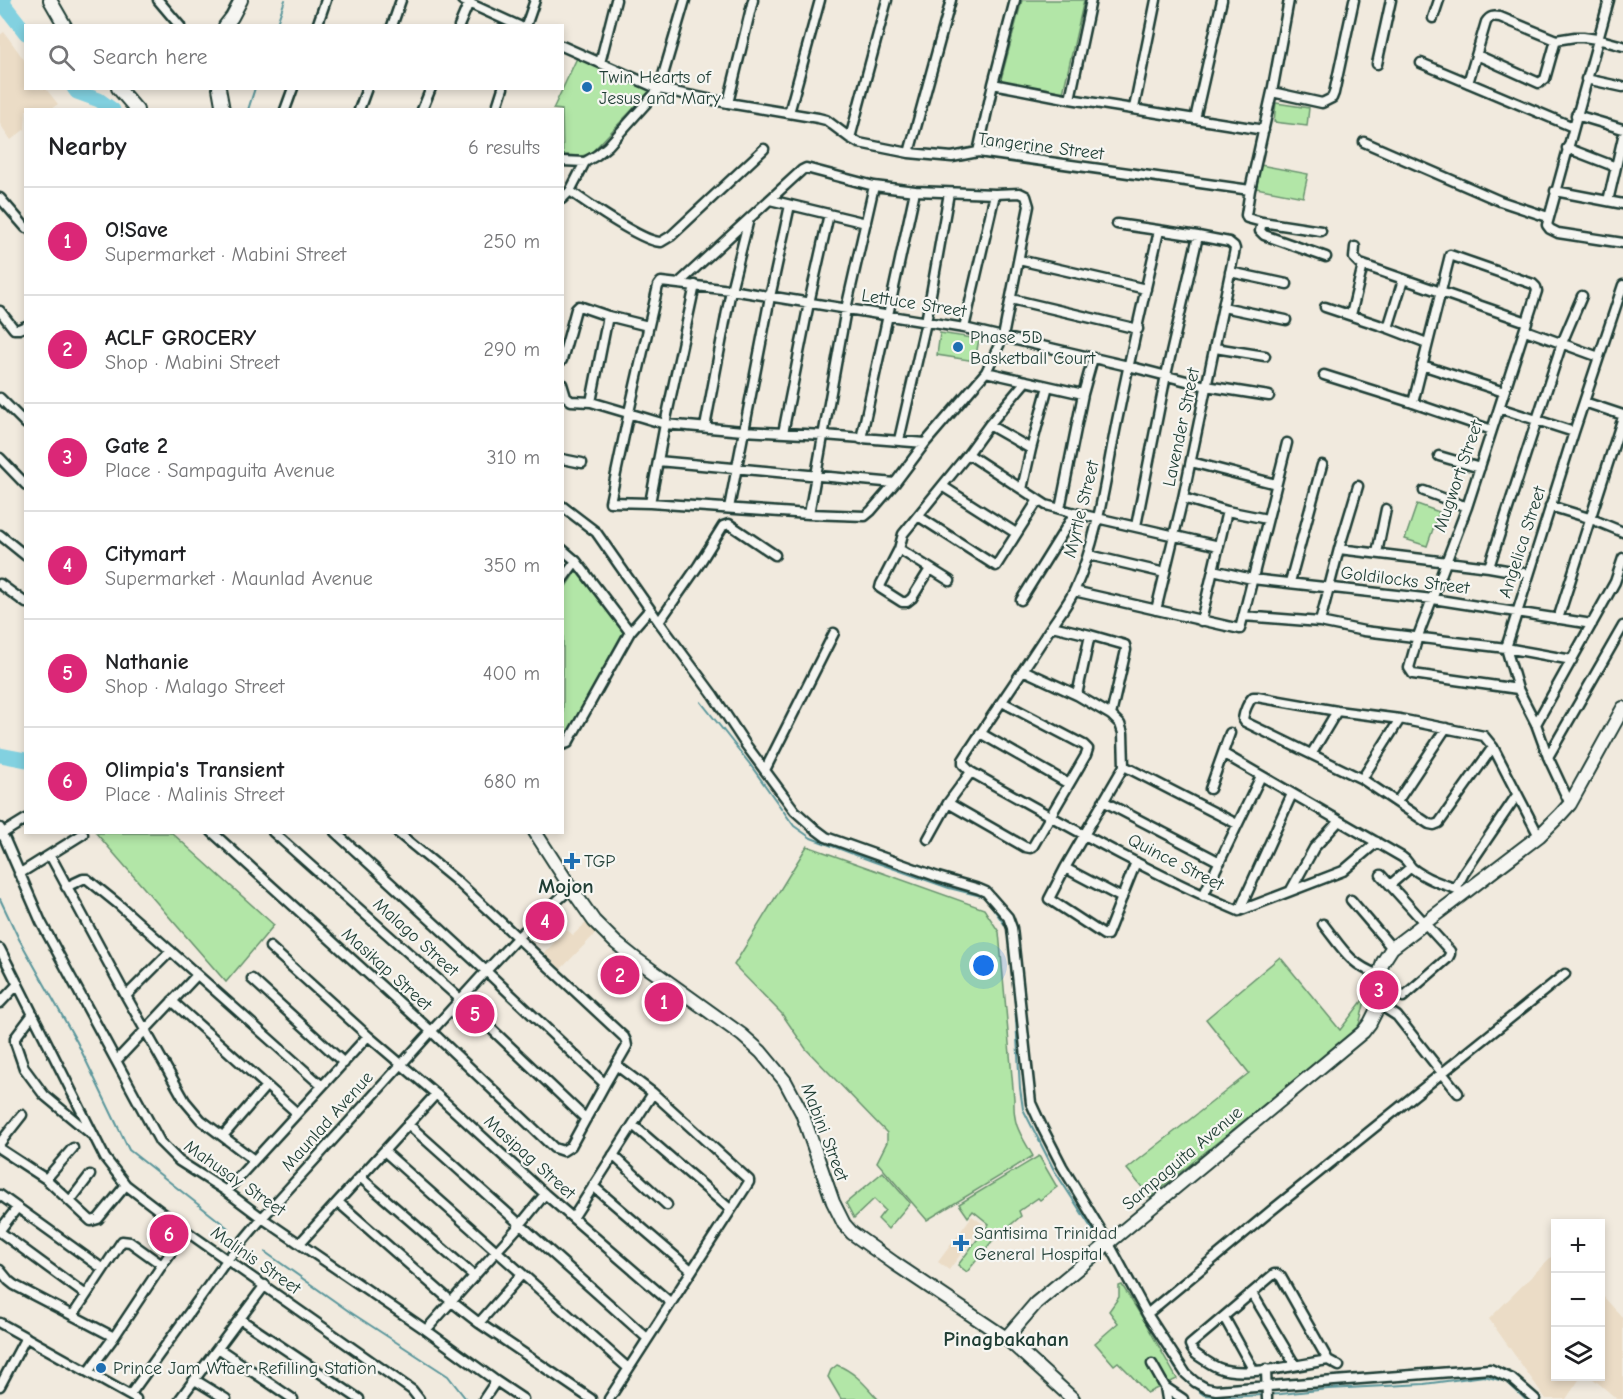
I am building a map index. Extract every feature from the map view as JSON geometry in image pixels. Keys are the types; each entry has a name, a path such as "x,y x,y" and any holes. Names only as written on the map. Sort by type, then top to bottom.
{"main road":[{"path":"50,0 64,24"},
{"path":"227,24 241,0"},
{"path":"120,90 135,108"},
{"path":"219,90 223,108"},
{"path":"1380,1005 1371,992 1383,962 1392,948 1425,924 1461,890 1539,836 1560,815 1570,804 1623,708"},
{"name":"Mabini Street","path":"536,834 594,921 616,943 742,1035 761,1052 785,1081 802,1113 833,1202 844,1224 852,1233 1006,1338 1073,1399"},
{"name":"Sampaguita Avenue","path":"1006,1338 1036,1303 1363,1032 1380,1005"}],"street":[{"path":"158,0 178,24"},
{"path":"318,24 326,0"},
{"path":"393,24 401,0"},
{"path":"527,24 535,0"},
{"path":"600,63 616,0"},
{"path":"564,161 585,162 597,155 608,146 659,89 685,0"},
{"path":"728,103 753,0"},
{"path":"789,113 820,0"},
{"path":"850,138 887,0"},
{"path":"909,153 951,0"},
{"path":"978,152 1015,0"},
{"path":"1071,99 1091,0"},
{"path":"1134,108 1156,0"},
{"path":"1196,119 1222,0"},
{"path":"1289,0 1246,215 1247,218 1262,222 1321,231"},
{"path":"1272,92 1322,103 1332,98 1354,0"},
{"path":"1377,64 1392,0"},
{"path":"1433,18 1439,0"},
{"path":"1609,0 1548,217 1548,227 1558,233 1623,243"},
{"path":"460,24 467,1 515,24"},
{"path":"1468,83 1486,22 1493,16 1556,40 1575,37 1598,39 1623,45"},
{"path":"1476,55 1539,83 1545,79 1556,40"},
{"name":"Tangerine Street","path":"564,47 659,89 826,120 859,143 909,153 952,157 978,152 1250,190"},
{"path":"1421,63 1573,128"},
{"path":"1586,79 1623,87"},
{"path":"993,84 1264,130"},
{"path":"286,108 292,90"},
{"path":"360,108 366,90"},
{"path":"423,108 430,90"},
{"path":"496,108 502,90"},
{"path":"1576,115 1623,129"},
{"path":"1608,201 1623,137"},
{"path":"1364,141 1500,201 1548,217"},
{"path":"1567,148 1616,167"},
{"path":"570,192 650,240 661,242 671,236 764,149"},
{"path":"564,197 570,192 585,162"},
{"path":"564,353 578,306 648,326 610,502 865,516 986,372 1003,337 1029,201 1020,193 949,193 874,186 806,168 679,283"},
{"path":"809,514 846,309 874,186"},
{"path":"861,438 915,191"},
{"path":"1555,191 1623,204"},
{"path":"899,440 926,322 949,193"},
{"path":"964,328 995,194"},
{"path":"0,198 24,226"},
{"path":"770,200 866,223"},
{"path":"729,508 790,205"},
{"path":"783,433 808,303 829,214"},
{"path":"705,427 731,290 749,219"},
{"path":"1262,222 1260,231 1264,235 1326,257"},
{"path":"1117,224 1198,236 1166,375 1136,526"},
{"name":"Myrtle Street","path":"963,764 963,760 980,733 1074,591 1089,555 1159,231"},
{"name":"Lavender Street","path":"1156,610 1191,462 1235,249 1229,242 1198,236"},
{"path":"1355,247 1354,258 1360,264 1440,292 1599,357"},
{"name":"Mugwort Street","path":"1440,292 1450,255 1533,284 1537,291 1467,507 1418,636 1409,668 1413,674 1518,689"},
{"path":"1019,260 1146,289"},
{"path":"1351,315 1363,265"},
{"path":"1230,272 1287,284"},
{"path":"1388,328 1403,280"},
{"name":"Lettuce Street","path":"648,326 658,286 664,281 964,328 1206,386 1269,396"},
{"path":"650,503 664,424 695,285"},
{"name":"Angelica Street","path":"1506,648 1623,285"},
{"path":"1413,403 1440,292"},
{"path":"1490,567 1562,343 1582,296"},
{"path":"1011,299 1138,329"},
{"path":"1223,307 1286,320"},
{"path":"1325,307 1427,344"},
{"path":"0,310 14,329 19,330 24,327"},
{"path":"1614,312 1623,315"},
{"path":"591,402 608,316"},
{"path":"1215,348 1265,356"},
{"path":"1060,509 1083,394 1093,358"},
{"path":"1422,365 1504,392"},
{"path":"986,372 1083,394"},
{"path":"1324,375 1492,430"},
{"path":"930,568 912,598 907,602 902,602 880,588 899,549 903,534 1026,381"},
{"path":"1022,489 1048,386"},
{"path":"564,390 567,399 571,401 591,402 664,424 925,443"},
{"path":"0,398 24,422"},
{"path":"1558,619 1623,416 1584,402"},
{"path":"1499,408 1574,432"},
{"path":"989,425 1031,449"},
{"path":"1074,591 1240,629 1287,443"},
{"path":"968,454 1038,500 1060,509 1219,546"},
{"path":"1438,456 1480,468"},
{"path":"0,458 24,482"},
{"path":"564,459 582,463"},
{"path":"658,461 895,483"},
{"path":"1191,462 1276,484"},
{"path":"1290,582 1322,465"},
{"path":"942,486 1016,533"},
{"path":"1320,622 1358,486"},
{"path":"1424,491 1467,507"},
{"path":"1183,498 1227,511 1267,519"},
{"path":"918,516 996,566 1038,500"},
{"path":"1550,506 1623,531"},
{"path":"564,508 596,532 795,811 826,837 986,892 1008,916 1012,928 1031,1103 1062,1166 1108,1242 1147,1314 1186,1374 1206,1388 1267,1393 1490,1369 1512,1379 1535,1399"},
{"path":"1377,554 1386,509"},
{"path":"1201,621 1227,511"},
{"path":"1021,600 1075,513"},
{"path":"658,622 726,524 775,555"},
{"path":"0,535 24,554"},
{"path":"899,549 950,580"},
{"path":"1339,549 1490,567 1529,574"},
{"path":"564,551 576,561 630,632"},
{"path":"1089,555 1165,573"},
{"path":"1536,724 1592,624 1619,582 1623,558"},
{"path":"564,577 576,561"},
{"name":"Goldilocks Street","path":"1213,570 1252,579 1433,599 1592,624"},
{"path":"0,585 24,602"},
{"path":"564,744 568,743 630,632 650,609"},
{"path":"1243,616 1320,622 1364,631 1506,648 1572,660"},
{"path":"1052,626 1125,645 1126,650 1112,715"},
{"path":"1548,757 1623,626"},
{"path":"765,770 834,633"},
{"path":"1077,695 1090,635"},
{"path":"1506,648 1518,689 1536,724 1548,757 1570,804"},
{"path":"1023,670 1077,695 1112,715 1122,728 1124,766 1049,899 1107,935 1136,862"},
{"path":"1493,747 1439,822 1434,825 1429,824 1362,779 1245,722 1243,716 1253,697 1400,719 1484,736 1493,747 1539,836"},
{"path":"948,803 1030,848 1086,755 1088,749 1084,746 1002,702"},
{"path":"1312,753 1337,711"},
{"path":"1362,779 1400,719"},
{"path":"1396,802 1446,728"},
{"path":"980,733 1069,784"},
{"path":"1210,789 1230,733"},
{"path":"1224,754 1377,842 1435,881 1461,890 1464,873 1517,795"},
{"name":"Quince Street","path":"963,764 971,772 1136,862 1203,896 1239,911 1342,871 1377,842"},
{"path":"1124,766 1237,824"},
{"path":"928,839 948,803 971,772"},
{"path":"1203,896 1261,776"},
{"path":"1239,911 1292,794"},
{"path":"1103,801 1220,862"},
{"path":"1,832 24,820"},
{"path":"1291,890 1314,848 1339,821"},
{"name":"Mahusay Street","path":"1,832 41,922 160,1142 179,1161 226,1191 523,1399"},
{"path":"19,874 83,834"},
{"name":"Masikap Street","path":"214,834 431,1030 554,1148 563,1150 571,1146 586,1119"},
{"name":"Malago Street","path":"275,834 460,999 586,1119"},
{"path":"337,834 605,1084"},
{"path":"399,834 459,883 624,1037 627,1046 586,1119"},
{"path":"50,855 185,1101 201,1120 254,1160"},
{"path":"1390,885 1411,867"},
{"path":"1065,868 1122,898"},
{"path":"1381,875 1450,951 1448,958 1439,967 1403,997"},
{"path":"66,887 87,879 322,1086"},
{"name":"Maunlad Avenue","path":"133,1397 227,1260 262,1218 486,971 518,937 571,888"},
{"path":"1350,900 1392,948"},
{"path":"1323,924 1351,960 1365,970 1379,975"},
{"name":"Masipag Street","path":"270,946 545,1194 671,1303"},
{"name":"Malinis Street","path":"0,949 105,1158 126,1185 186,1231 412,1390 419,1399"},
{"path":"126,996 171,951"},
{"path":"1147,1314 1272,1210 1565,974"},
{"path":"117,1060 197,975"},
{"path":"252,979 344,1063"},
{"path":"0,1003 18,984"},
{"path":"172,1001 297,1113"},
{"path":"1380,1005 1397,1016 1458,1093"},
{"path":"33,1014 15,1038 24,1068 47,1099 94,1136"},
{"path":"226,1191 369,1036"},
{"path":"609,1399 748,1182 748,1177 653,1093 616,1065"},
{"path":"223,1136 266,1086"},
{"path":"573,1218 653,1093"},
{"path":"300,1243 436,1094"},
{"path":"0,1143 22,1115"},
{"path":"408,1124 647,1338"},
{"path":"633,1125 730,1209"},
{"path":"46,1179 73,1148"},
{"path":"0,1149 46,1179 91,1221 98,1219 126,1185"},
{"path":"384,1151 628,1368"},
{"path":"613,1155 667,1205"},
{"path":"69,1201 90,1175"},
{"path":"360,1177 474,1276"},
{"path":"593,1186 691,1270"},
{"path":"426,1330 545,1194"},
{"path":"0,1195 103,1269"},
{"path":"338,1202 452,1302 591,1399"},
{"path":"17,1208 0,1231 86,1295"},
{"path":"88,1372 186,1231"},
{"path":"73,1315 122,1241 126,1241 162,1265"},
{"path":"0,1270 14,1285 114,1337"},
{"path":"479,1323 522,1274"},
{"path":"1328,1360 1266,1370 1231,1371 1220,1369 1197,1355 1190,1345 1274,1275 1280,1276 1328,1360 1339,1366"},
{"path":"180,1399 265,1285"},
{"path":"1252,1293 1295,1365"},
{"path":"1224,1317 1254,1371"},
{"path":"240,1319 358,1399"},
{"path":"0,1323 133,1397"},
{"path":"0,1386 3,1372 26,1337"},
{"path":"218,1348 293,1399"},
{"path":"1152,1364 1165,1388 1167,1399"},
{"path":"1266,1370 1267,1393"},
{"path":"195,1380 226,1399"},
{"path":"484,1399 496,1382"},
{"path":"1165,1388 1183,1399"},
{"path":"406,1399 412,1390"}],"shaded area":[{"path":"4,32 24,60 24,90 47,90 58,104 52,108 24,108 24,130 11,140 0,124 0,35"},
{"path":"587,922 597,932 561,969 544,953 567,930 573,935"},
{"name":"Santisima Trinidad General Hospital","path":"972,1216 983,1224 949,1270 938,1262"},
{"path":"1551,1257 1551,1381 1578,1381 1566,1399 1546,1399 1489,1319"},
{"path":"1605,1298 1623,1318 1623,1399 1617,1399 1596,1381 1605,1381"}],"green space":[{"path":"1022,0 1084,0 1063,93 1000,83"},
{"path":"577,58 650,91 591,153 582,156 564,155 564,108 553,108 564,90"},
{"path":"1276,103 1309,108 1307,126 1274,122"},
{"path":"1260,165 1308,174 1303,197 1256,188"},
{"name":"Phase 5D Basketball Court","path":"940,333 979,339 975,361 937,355"},
{"path":"1417,504 1439,512 1427,546 1405,539"},
{"path":"576,571 623,632 564,740 564,589"},
{"path":"97,834 173,834 274,925 226,982"},
{"path":"807,846 984,909 999,932 1015,1116 1018,1129 1033,1156 927,1220 877,1162 887,1142 887,1133 806,1049 782,1014 734,965"},
{"path":"1280,957 1340,1030 1363,1000 1365,1001 1359,1025 1150,1197 1127,1169 1249,1073 1206,1019"},
{"path":"1039,1156 1057,1187 1040,1200 1038,1198 1019,1211 1021,1216 993,1240 967,1272 958,1265 989,1224 973,1211 968,1217 959,1204"},
{"path":"883,1172 910,1203 888,1229 878,1219 885,1210 874,1199 854,1218 846,1203"},
{"path":"1122,1285 1177,1379 1147,1393 1118,1362 1114,1365 1095,1343 1118,1323 1109,1311 1119,1297 1119,1286"},
{"path":"837,1365 854,1375 878,1399 841,1399 828,1377"}],"waterway":[{"path":"4,0 4,5 24,30"},
{"path":"277,24 285,0"},
{"path":"76,90 99,100 110,108"},
{"path":"249,108 254,90"},
{"path":"701,702 749,763 794,826 811,838 949,888 985,897 1007,928 1023,1109 1054,1170 1101,1243"},
{"path":"0,755 24,760"},
{"path":"0,899 19,939 77,1042 129,1150 228,1228"},
{"path":"1107,1250 1121,1274"},
{"path":"265,1252 350,1312 448,1376 466,1399"},
{"path":"1160,1341 1175,1368 1188,1383 1204,1395 1227,1397 1281,1394 1424,1384 1484,1376 1507,1382 1525,1399"}],"place":[{"name":"Twin Hearts of Jesus and Mary","path":"587,87"},
{"name":"Phase 5D Basketball Court","path":"958,347"},
{"name":"TGP","path":"572,861"},
{"name":"Citymart","path":"545,921"},
{"name":"ACLF GROCERY","path":"620,975"},
{"name":"Gate 2","path":"1379,990"},
{"name":"O!Save","path":"664,1002"},
{"name":"Nathanie","path":"475,1014"},
{"name":"Olimpia's Transient","path":"169,1234"},
{"name":"Santisima Trinidad General Hospital","path":"961,1243"},
{"name":"Prince Jam Wtaer Refilling Station","path":"101,1368"}],"district":[{"name":"Mojon","path":"566,886"},
{"name":"Pinagbakahan","path":"1006,1339"}]}
